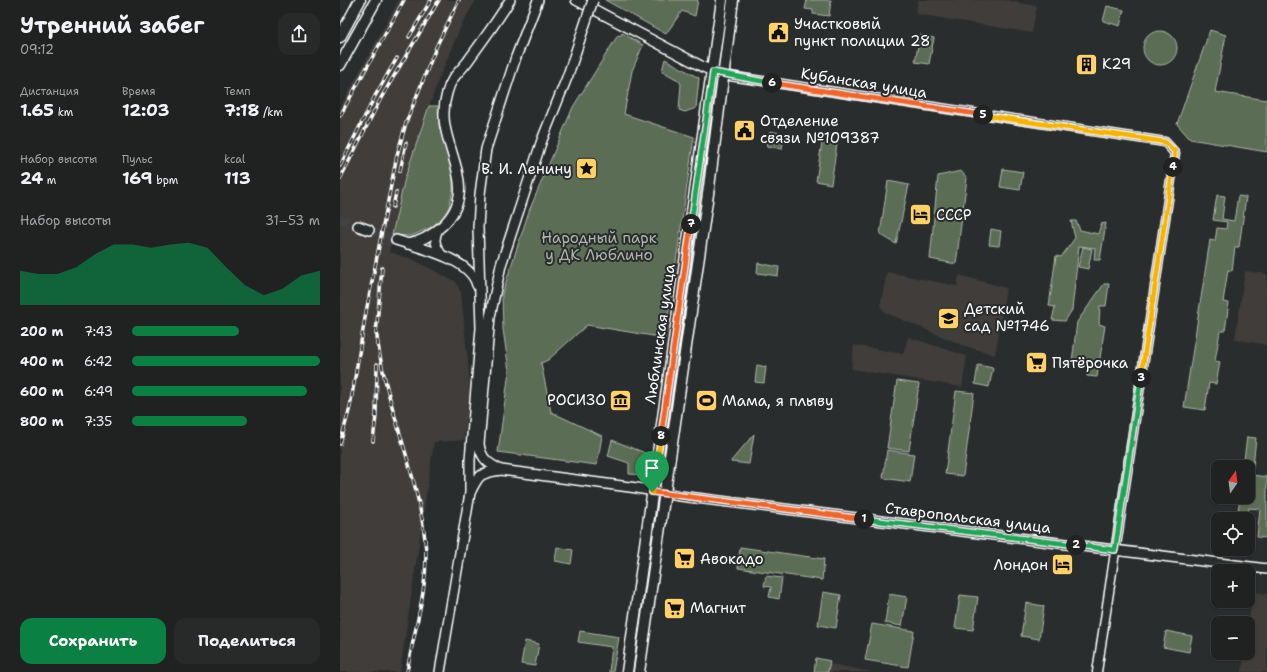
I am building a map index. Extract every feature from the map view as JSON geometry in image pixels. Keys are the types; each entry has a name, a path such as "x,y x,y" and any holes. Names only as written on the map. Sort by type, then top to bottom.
{"main road":[{"path":"340,37 360,0"},
{"path":"340,65 376,0"},
{"path":"440,672 470,493 470,460 480,334 478,227 480,194 486,149 516,57 538,0"},
{"name":"Кубанская улица","path":"576,0 713,72 724,75"},
{"path":"502,470 490,464 482,457 479,444 490,318 506,248 542,140 568,75 593,0"},
{"name":"Люблинская улица","path":"627,672 722,0"},
{"name":"Люблинская улица","path":"639,672 724,75 733,0"},
{"path":"407,244 416,242 438,230 448,221 455,209 459,192 459,175 445,127 444,107 447,93 456,72 469,60 510,1"},
{"path":"358,226 369,230"},
{"path":"396,240 442,255 468,270 476,280 479,292"},
{"path":"470,493 476,478 482,474 502,470"},
{"name":"Ставропольская улица","path":"502,470 665,494 1267,569"}],"street":[{"name":"Кубанская улица","path":"724,75 1165,142 1175,152 1115,550"},
{"path":"438,230 435,243 442,255"},
{"path":"1097,672 1115,550"}],"shaded area":[{"path":"399,0 476,0 461,26 438,81 405,178 389,252 412,259 456,282 461,293 469,374 469,398 464,440 434,442 400,672 340,672 340,107"},
{"path":"918,0 1005,0 1037,6 1032,33 916,14"},
{"path":"1245,271 1267,274 1267,345 1235,339"},
{"name":"Детский сад №1746","path":"887,272 957,286 959,275 1006,288 995,355 965,346 886,313 880,306"},
{"path":"908,337 967,356 962,387 851,369 854,345 903,354"},
{"path":"1255,592 1267,594 1267,672 1242,672 1243,660 1255,660 1255,616 1249,616 1251,608 1255,608"},
{"path":"830,664 872,672 829,672"}],"green space":[{"path":"605,0 698,0 695,16 682,11 666,34"},
{"path":"807,0 831,0 829,16 813,14 813,10 805,9"},
{"path":"1107,6 1124,10 1120,26 1103,21"},
{"path":"1210,30 1226,35 1215,92 1267,100 1267,152 1190,139 1177,124"},
{"path":"1157,31 1163,31 1167,32 1174,38 1177,48 1176,55 1170,62 1163,65 1157,65 1153,64 1146,58 1143,51 1143,45 1144,41 1150,34"},
{"name":"Народный парк у ДК Люблино","path":"622,33 643,45 632,71 624,114 694,137 665,338 587,325 548,360 541,363 551,412 602,436 597,465 498,452 509,371 503,329 502,294 529,211 573,107 618,35 620,36"},
{"path":"920,35 934,38 929,64 915,62"},
{"path":"665,59 699,78 696,108 685,112 679,110 681,84 678,80 662,71"},
{"path":"429,106 438,106 439,126 453,174 453,190 449,207 442,219 432,227 411,236 392,235 405,178"},
{"path":"770,131 784,134 782,149 767,146"},
{"path":"822,142 837,144 831,184 816,181"},
{"path":"1003,169 1023,172 1020,190 1000,187"},
{"path":"961,171 967,178 956,264 930,259 938,176"},
{"path":"888,181 909,185 896,244 880,234"},
{"path":"1217,195 1225,196 1222,219 1234,221 1238,196 1246,197 1239,247 1235,247 1232,271 1228,270 1223,302 1229,303 1225,331 1220,331 1215,361 1220,362 1216,384 1209,383 1205,410 1184,407 1210,240 1215,241 1217,228 1226,229 1227,222 1213,220"},
{"path":"1071,221 1076,221 1080,230 1098,234 1101,224 1106,223 1100,260 1094,260 1095,248 1079,246 1072,310 1065,321 1052,320 1055,307 1049,306 1056,256 1061,257 1075,238"},
{"path":"991,229 1001,231 999,246 989,245"},
{"path":"1083,247 1092,249 1088,269 1078,267"},
{"path":"758,263 779,267 778,276 757,273"},
{"path":"1104,284 1109,284 1106,306 1100,306 1099,324 1105,326 1097,377 1087,376 1088,365 1072,362 1077,322"},
{"path":"757,365 766,367 764,383 755,382"},
{"path":"978,365 993,368 989,387 975,384"},
{"path":"897,381 919,384 909,451 887,448"},
{"path":"956,391 974,393 963,476 945,474"},
{"path":"754,434 749,464 731,462 731,461"},
{"path":"1247,437 1256,438 1254,460 1244,460"},
{"path":"612,440 648,454 645,475 629,474 629,463 608,456"},
{"path":"887,450 914,454 910,482 883,478"},
{"path":"1255,475 1267,477 1267,538 1257,537 1260,509 1249,508 1248,512 1238,512 1239,504 1255,504"},
{"path":"557,547 573,550 571,564 555,561"},
{"path":"740,547 824,559 822,580 738,568"},
{"path":"766,576 782,578 779,599 769,597 771,587 764,586"},
{"path":"823,592 841,595 836,628 818,625"},
{"path":"889,594 907,597 902,626 885,623"},
{"path":"960,595 978,597 973,630 955,628"},
{"path":"1026,603 1044,606 1039,639 1021,636"},
{"path":"872,624 914,631 908,667 865,660"},
{"path":"580,631 619,637 613,672 609,672 612,647 578,642"},
{"path":"1166,631 1192,636 1189,652 1163,647"},
{"path":"525,641 539,644 535,666 521,664"},
{"path":"816,658 830,661 828,672 814,672"}],"tunnel":[{"path":"340,219 358,226"},
{"path":"369,230 396,240"}],"railway":[{"path":"340,116 404,0"},
{"path":"409,37 431,0"},
{"path":"340,179 381,98 439,0"},
{"path":"340,444 350,407 366,312 397,155 406,123 437,45 459,0"},
{"path":"340,166 375,96 397,58"},
{"path":"400,171 406,143"},
{"path":"393,207 396,192"},
{"path":"376,334 382,268"},
{"path":"376,328 385,382 415,487 425,540 426,557 423,590 407,672"},
{"path":"373,441 376,416 377,364"}],"place":[{"name":"Участковый пункт полиции 28","path":"779,33"},
{"name":"К29","path":"1087,64"},
{"name":"Отделение связи №109387","path":"745,130"},
{"name":"В. И. Ленину","path":"587,169"},
{"name":"СССР","path":"921,215"},
{"name":"Детский сад №1746","path":"949,318"},
{"name":"Пятёрочка","path":"1037,363"},
{"name":"РОСИЗО","path":"621,400"},
{"name":"Мама, я плыву","path":"706,401"},
{"name":"Авокадо","path":"685,559"},
{"name":"Лондон","path":"1063,565"},
{"name":"Магнит","path":"675,608"}],"route":[{"path":"713,72 858,96 1165,142 1175,152 1115,550 652,492 713,72"}]}
